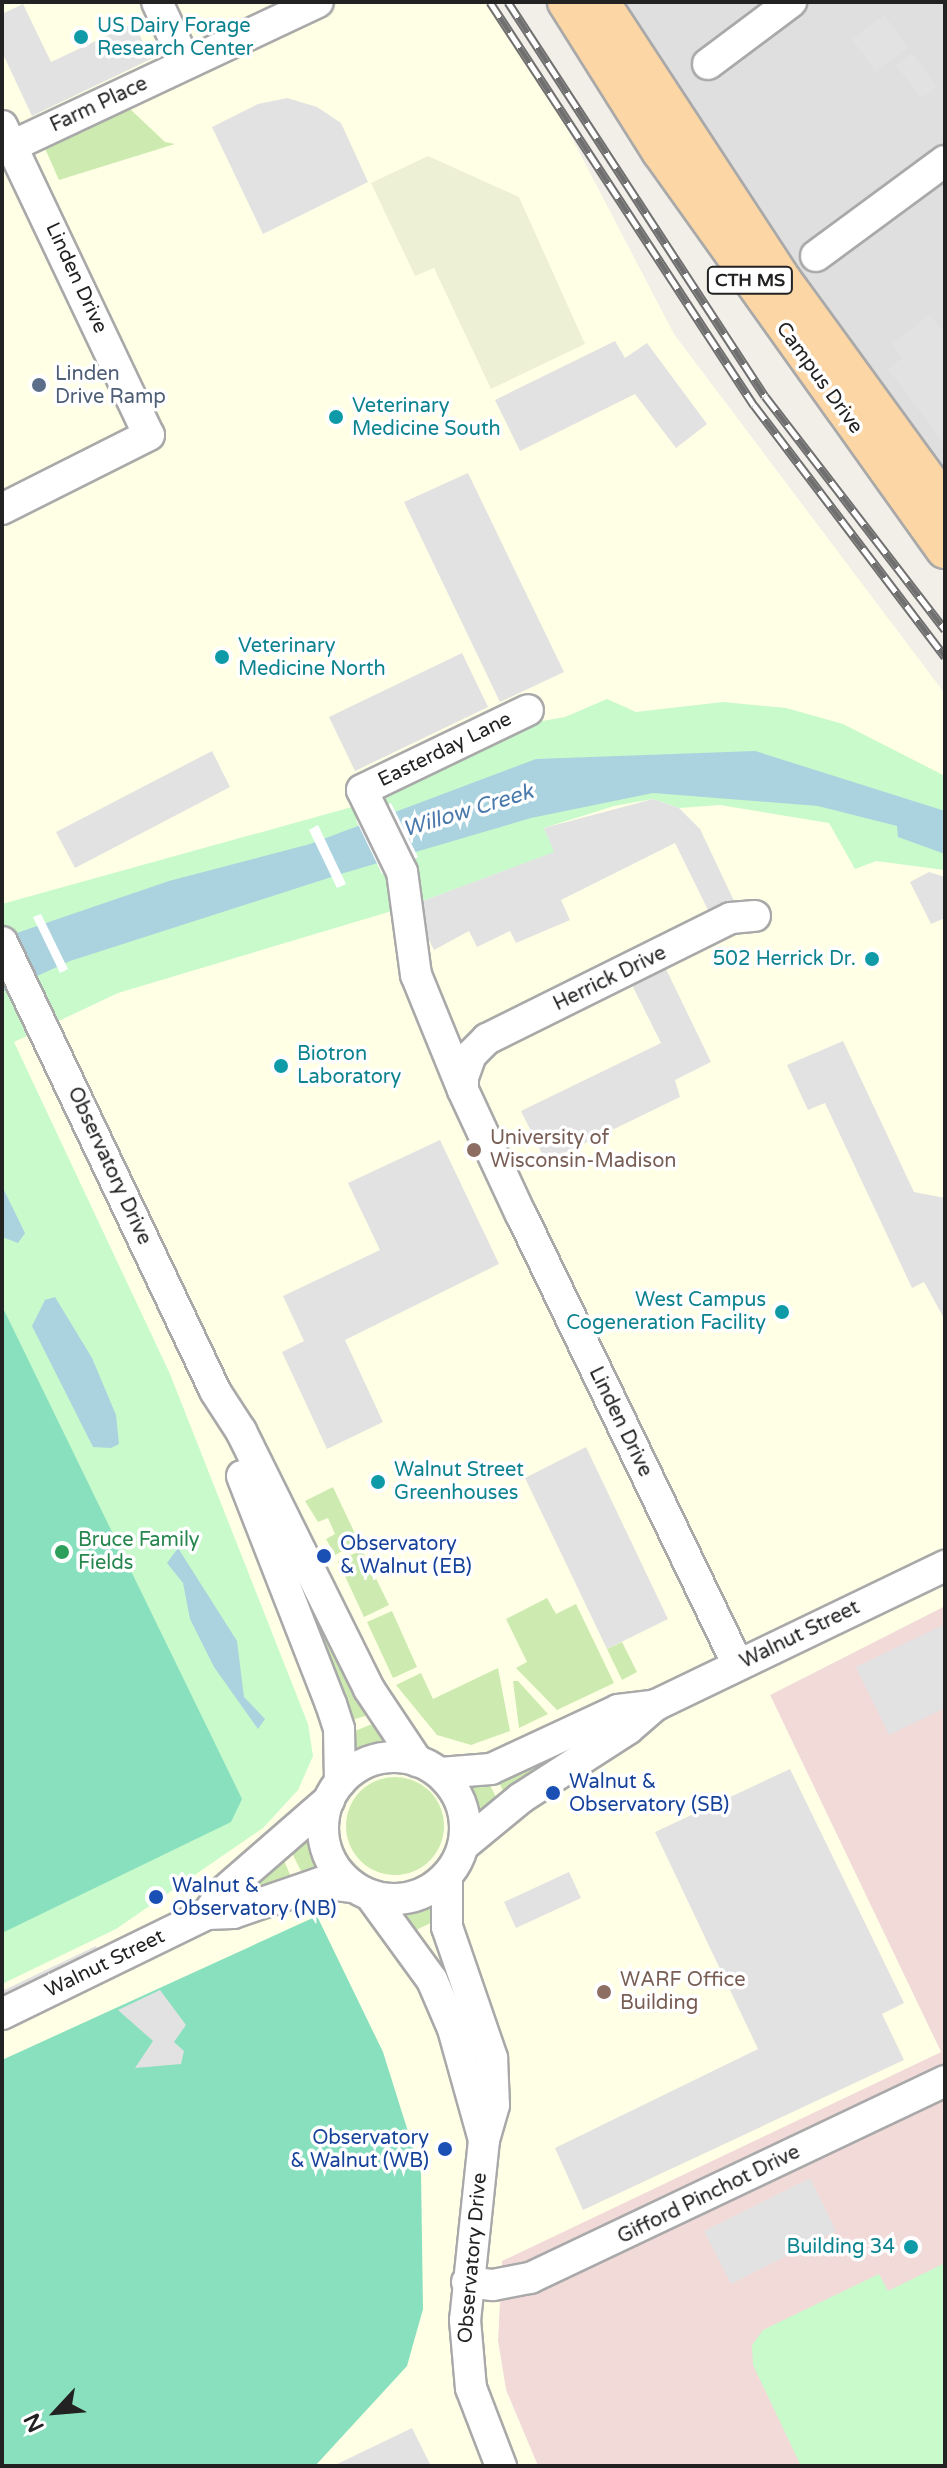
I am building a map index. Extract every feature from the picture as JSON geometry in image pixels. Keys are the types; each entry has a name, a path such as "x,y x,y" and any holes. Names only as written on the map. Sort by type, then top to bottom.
{"main road":[{"name":"Campus Drive","path":"566,2 660,151 945,550"},
{"name":"Campus Drive","path":"601,2 783,280 945,503"}],"street":[{"path":"157,2 186,64"},
{"name":"Farm Place","path":"7,136 186,64 318,2"},
{"path":"708,64 791,2"},
{"name":"Linden Drive","path":"2,509 142,438 7,136"},
{"path":"816,256 945,161"},
{"name":"Easterday Lane","path":"368,801 528,710"},
{"name":"Linden Drive","path":"368,801 400,866 416,975 430,1021 466,1074 738,1665"},
{"name":"Herrick Drive","path":"466,1074 487,1039 731,918 755,916"},
{"name":"Observatory Drive","path":"2,942 215,1391 241,1431 369,1689 428,1767"},
{"name":"Observatory Drive","path":"215,1391 227,1437 339,1729 334,1791"},
{"name":"Walnut Street","path":"464,1845 521,1798 628,1729 656,1705 945,1566"},
{"name":"Walnut Street","path":"428,1767 491,1769 618,1710 656,1705"},
{"path":"375,1759 428,1767 461,1806 464,1845 447,1876 411,1896 362,1891 337,1870 326,1848 324,1824 334,1791 375,1759"},
{"name":"Walnut Street","path":"207,1914 222,1893 334,1791"},
{"name":"Observatory Drive","path":"447,1876 447,1927 492,2058 494,2105 484,2140 467,2282 466,2359 480,2419 501,2466"},
{"name":"Walnut Street","path":"2,2014 207,1914 233,1913 320,1883 362,1891"},
{"name":"Observatory Drive","path":"362,1891 432,1980 453,2029 484,2140"},
{"name":"Gifford Pinchot Drive","path":"467,2282 493,2285 530,2278 945,2081"}],"shaded area":[{"name":"University of Wisconsin-Madison","path":"2,2 490,2 553,102 674,334 945,694 945,1606 770,1695 941,2052 502,2261 498,2341 506,2390 538,2466 2,2466"},
{"path":"601,2 945,2 945,503"},
{"path":"23,4 51,62 134,23 151,59 32,116 2,52 2,14"},
{"path":"884,15 908,47 876,72 852,39"},
{"path":"912,53 937,87 921,98 896,65"},
{"path":"287,98 317,107 341,123 368,182 263,234 212,127 258,104"},
{"path":"428,156 519,197 585,344 491,389 434,268 415,276 371,183"},
{"path":"930,315 940,328 945,325 945,445 888,369 902,358 891,344"},
{"path":"615,341 625,358 647,343 707,424 676,448 635,394 520,451 495,400"},
{"path":"468,473 564,672 500,702 404,502"},
{"path":"462,653 488,707 355,771 329,717"},
{"path":"212,751 230,787 75,868 56,832"},
{"path":"653,799 679,808 700,829 735,903 711,916 675,843 561,900 570,920 516,943 510,931 477,947 469,931 434,950 412,905 554,852 544,828"},
{"path":"929,872 945,877 945,918 931,924 910,882"},
{"path":"666,969 711,1062 675,1080 680,1097 546,1162 521,1111 661,1043 632,985"},
{"path":"843,1041 914,1192 945,1198 945,1320 924,1282 912,1288 825,1103 808,1110 787,1065"},
{"path":"440,1140 499,1264 345,1340 383,1422 327,1449 282,1352 304,1341 283,1296 380,1250 348,1183"},
{"path":"586,1447 668,1619 607,1649 525,1478"},
{"path":"945,1606 945,2466 538,2466 506,2390 498,2341 501,2261 941,2052 770,1695"},
{"path":"945,1624 945,1708 889,1735 856,1667"},
{"path":"790,1769 904,2003 882,2014 904,2060 583,2210 555,2148 758,2049 655,1832"},
{"path":"569,1872 581,1898 516,1928 504,1902"},
{"path":"96,1946 101,1957 2,2006 2,1991"},
{"path":"160,1990 186,2025 174,2042 184,2051 181,2064 135,2068 153,2041 118,2010"},
{"path":"810,2178 836,2231 731,2284 704,2231"},
{"path":"412,2428 431,2466 333,2466"}],"green space":[{"path":"128,107 165,142 175,144 59,180 43,144"},
{"path":"607,699 636,712 723,702 786,708 843,724 945,776 945,870 876,861 855,869 829,823 720,805 679,808 653,799 614,806 544,828 555,852 412,905 118,993 14,1042 170,1374 308,1724 313,1756 298,1790 263,1828 116,1929 2,1984 2,904 352,807 531,723 565,717"},
{"name":"Bruce Family Fields","path":"2,1306 242,1799 231,1822 2,1933"},
{"path":"333,1487 359,1542 335,1555 326,1539 335,1534 328,1518 318,1522 305,1501"},
{"path":"286,1546 370,1712 365,1716 349,1721"},
{"path":"362,1550 389,1605 364,1617 338,1561"},
{"path":"547,1598 556,1614 576,1604 614,1683 557,1710 516,1668 527,1662 506,1619"},
{"path":"392,1611 417,1667 393,1678 367,1622"},
{"path":"622,1642 637,1672 622,1680 607,1649"},
{"path":"498,1668 510,1731 471,1745 437,1735 396,1685 421,1673 433,1699"},
{"path":"513,1681 518,1681 548,1714 519,1728"},
{"path":"377,1722 390,1741 352,1754 350,1733"},
{"path":"604,1727 506,1794 502,1789 499,1782"},
{"path":"395,1777 414,1781 430,1791 440,1807 444,1826 440,1845 430,1861 414,1871 395,1875 376,1871 360,1861 350,1845 346,1826 350,1807 360,1791 376,1781"},
{"path":"487,1779 498,1801 480,1817 467,1781"},
{"path":"309,1833 323,1870 302,1873 291,1851"},
{"path":"283,1858 291,1877 247,1895 244,1890"},
{"path":"434,1901 435,1921 414,1931 398,1911"},
{"path":"317,1916 383,2052 421,2173 423,2309 407,2366 315,2466 2,2466 2,2060"},
{"path":"945,2263 945,2466 801,2466 753,2365 752,2345 763,2330 879,2274 888,2291"}],"water":[{"name":"Willow Creek","path":"755,751 945,811 945,854 898,837 897,826 818,806 653,793 531,818 344,873 70,961 2,992 2,938 169,881 310,844 536,759"},
{"path":"2,1186 25,1233 18,1243 2,1237"},
{"path":"55,1297 92,1358 116,1415 119,1444 111,1448 93,1447 32,1326 45,1300"},
{"path":"178,1548 237,1641 244,1697 265,1719 258,1729 214,1667 190,1619 183,1583 167,1563"}],"pier":[{"path":"391,803 418,857 382,874 356,820"},
{"path":"318,825 346,884 337,888 309,830"},
{"path":"41,914 68,969 60,973 33,917"}],"railway":[{"path":"490,2 754,405 945,657"},
{"path":"508,2 765,396 945,630"}],"place":[{"name":"US Dairy Forage Research Center","path":"81,37"},
{"name":"Linden Drive Ramp","path":"39,385"},
{"name":"Veterinary Medicine South","path":"336,417"},
{"name":"Veterinary Medicine North","path":"222,657"},
{"name":"502 Herrick Dr.","path":"872,959"},
{"name":"Biotron Laboratory","path":"281,1066"},
{"name":"University of Wisconsin-Madison","path":"474,1150"},
{"name":"West Campus Cogeneration Facility","path":"782,1312"},
{"name":"Walnut Street Greenhouses","path":"378,1482"},
{"name":"Bruce Family Fields","path":"62,1552"},
{"name":"Observatory & Walnut (EB)","path":"324,1556"},
{"name":"Walnut & Observatory (SB)","path":"553,1793"},
{"name":"Walnut & Observatory (NB)","path":"156,1897"},
{"name":"WARF Office Building","path":"604,1992"},
{"name":"Observatory & Walnut (WB)","path":"445,2149"},
{"name":"Building 34","path":"911,2247"}]}
